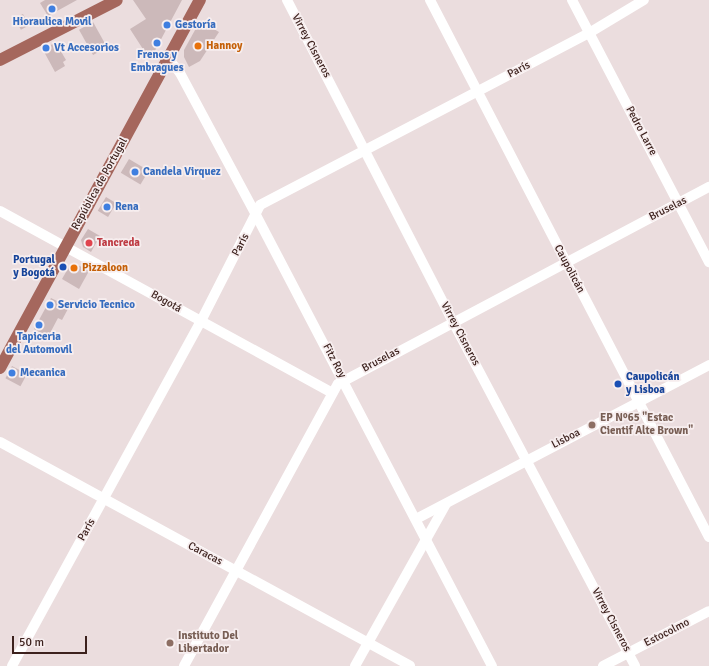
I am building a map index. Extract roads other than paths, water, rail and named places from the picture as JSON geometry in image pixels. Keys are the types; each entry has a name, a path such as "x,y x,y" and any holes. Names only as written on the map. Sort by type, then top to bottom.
{"main road":[{"name":"República de Portugal","path":"0,368 200,0"},
{"path":"0,60 109,2"}],"street":[{"name":"Virrey Cisneros","path":"287,0 366,150 453,322 636,666"},
{"name":"Caupolicán","path":"430,0 565,262 640,401 709,537"},
{"name":"Pedro Larre","path":"572,0 709,262"},
{"name":"París","path":"12,666 201,321 260,205 589,34 644,0"},
{"name":"Fitz Roy","path":"168,60 180,73 344,379 492,666"},
{"name":"Bruselas","path":"184,666 332,393 344,379 709,188"},
{"name":"Bogotá","path":"0,211 332,393"},
{"name":"Lisboa","path":"416,519 527,459 709,365"},
{"name":"Caracas","path":"0,442 410,666"},
{"path":"355,666 446,503"},
{"name":"Estocolmo","path":"603,666 709,611"}],"place":[{"name":"Hioraulica Movil","path":"52,9"},
{"name":"Gestoría","path":"167,25"},
{"name":"Frenos y Embragues","path":"157,43"},
{"name":"Hannoy","path":"198,46"},
{"name":"Vt Accesorios","path":"46,48"},
{"name":"Candela Virquez","path":"135,172"},
{"name":"Rena","path":"107,207"},
{"name":"Tancreda","path":"89,243"},
{"name":"Portugal y Bogotá","path":"63,267"},
{"name":"Pizzaloon","path":"74,268"},
{"name":"Servicio Tecnico","path":"50,305"},
{"name":"Tapiceria del Automovil","path":"39,325"},
{"name":"Mecanica","path":"12,373"},
{"name":"Caupolicán y Lisboa","path":"618,384"},
{"name":"EP Nº65 \"Estac Cientif Alte Brown\"","path":"592,425"},
{"name":"Instituto Del Libertador","path":"170,643"}]}
